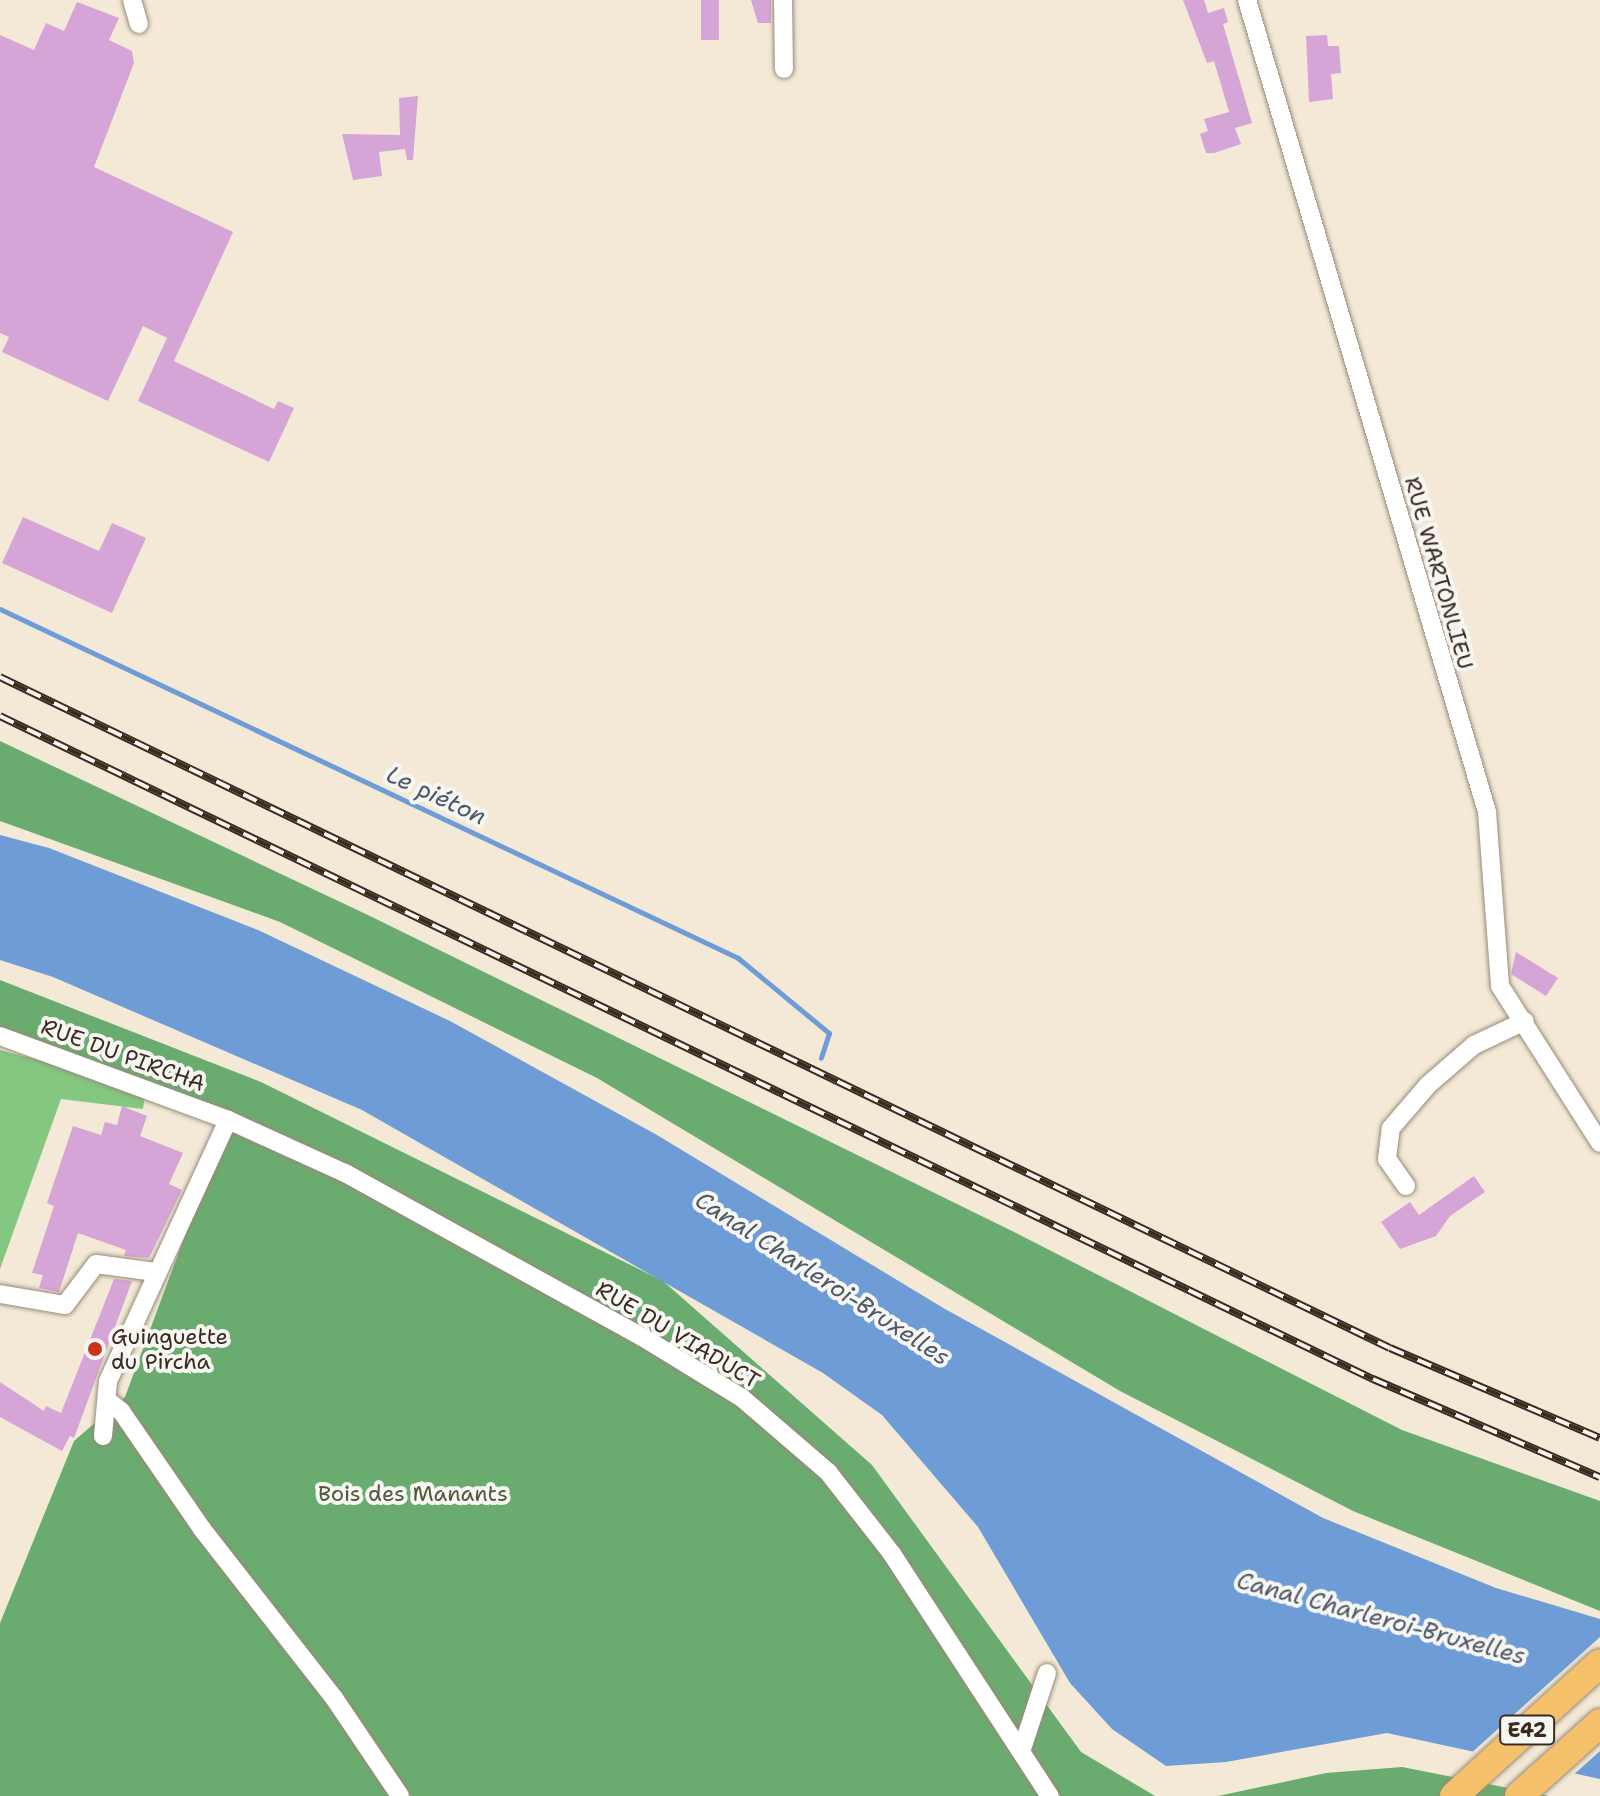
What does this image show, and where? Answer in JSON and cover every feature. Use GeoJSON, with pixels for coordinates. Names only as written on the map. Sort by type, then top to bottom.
{"type":"FeatureCollection","features":[{"type":"Feature","properties":{"kind":"highway","name":"E42"},"geometry":{"type":"LineString","coordinates":[[1454,1796],[1600,1663]]}},
{"type":"Feature","properties":{"kind":"highway","name":"E42"},"geometry":{"type":"LineString","coordinates":[[1519,1796],[1600,1723]]}},
{"type":"Feature","properties":{"kind":"street"},"geometry":{"type":"LineString","coordinates":[[132,0],[139,24]]}},
{"type":"Feature","properties":{"kind":"street"},"geometry":{"type":"LineString","coordinates":[[783,0],[784,69]]}},
{"type":"Feature","properties":{"kind":"street","name":"RUE WARTONLIEU"},"geometry":{"type":"LineString","coordinates":[[1247,0],[1487,812],[1500,986],[1600,1143]]}},
{"type":"Feature","properties":{"kind":"street"},"geometry":{"type":"LineString","coordinates":[[1406,1186],[1387,1159],[1391,1128],[1428,1085],[1474,1045],[1525,1021]]}},
{"type":"Feature","properties":{"kind":"street","name":"RUE DU PIRCHA"},"geometry":{"type":"LineString","coordinates":[[0,1036],[228,1120]]}},
{"type":"Feature","properties":{"kind":"street"},"geometry":{"type":"LineString","coordinates":[[103,1436],[108,1381],[155,1272],[228,1120]]}},
{"type":"Feature","properties":{"kind":"street","name":"RUE DU VIADUCT"},"geometry":{"type":"LineString","coordinates":[[228,1120],[345,1173],[644,1338],[742,1398],[828,1472],[892,1554],[1050,1796]]}},
{"type":"Feature","properties":{"kind":"street"},"geometry":{"type":"LineString","coordinates":[[0,1294],[65,1305],[96,1264],[155,1272]]}},
{"type":"Feature","properties":{"kind":"street"},"geometry":{"type":"LineString","coordinates":[[107,1400],[121,1411],[202,1529],[334,1698],[400,1796]]}},
{"type":"Feature","properties":{"kind":"street"},"geometry":{"type":"LineString","coordinates":[[1021,1752],[1047,1673]]}},
{"type":"Feature","properties":{"kind":"green space"},"geometry":{"type":"Polygon","coordinates":[[[0,741],[370,916],[1012,1231],[1402,1430],[1600,1501],[1600,1611],[1353,1511],[1120,1391],[597,1078],[280,922],[0,821],[0,741]]]}},
{"type":"Feature","properties":{"kind":"green space","name":"Bois des Manants"},"geometry":{"type":"Polygon","coordinates":[[[0,980],[261,1082],[663,1281],[872,1465],[1081,1752],[1155,1796],[0,1796],[0,1623],[74,1441],[125,1397],[228,1120],[0,1041],[0,980]]]}},
{"type":"Feature","properties":{"kind":"green space"},"geometry":{"type":"Polygon","coordinates":[[[0,1050],[146,1088],[143,1109],[61,1099],[0,1269],[0,1050]]]}},
{"type":"Feature","properties":{"kind":"green space"},"geometry":{"type":"Polygon","coordinates":[[[1402,1767],[1549,1796],[1218,1796],[1326,1773],[1402,1767]]]}},
{"type":"Feature","properties":{"kind":"water","name":"Canal Charleroi-Bruxelles"},"geometry":{"type":"Polygon","coordinates":[[[0,835],[49,848],[258,930],[450,1021],[657,1135],[945,1309],[1323,1518],[1496,1588],[1600,1619],[1600,1779],[1387,1733],[1226,1762],[1166,1766],[1112,1729],[1070,1683],[978,1527],[882,1415],[823,1373],[362,1110],[53,977],[0,960],[0,835]]]}},
{"type":"Feature","properties":{"kind":"pier"},"geometry":{"type":"Polygon","coordinates":[[[1600,1637],[1600,1751],[1571,1777],[1469,1755],[1600,1637]]]}},
{"type":"Feature","properties":{"kind":"building"},"geometry":{"type":"Polygon","coordinates":[[[701,0],[719,0],[719,40],[701,40],[701,0]]]}},
{"type":"Feature","properties":{"kind":"building"},"geometry":{"type":"Polygon","coordinates":[[[751,0],[771,0],[771,23],[758,23],[751,0]]]}},
{"type":"Feature","properties":{"kind":"building"},"geometry":{"type":"Polygon","coordinates":[[[1183,0],[1204,0],[1208,13],[1224,8],[1228,22],[1223,24],[1252,123],[1235,128],[1241,144],[1214,153],[1206,153],[1200,134],[1208,131],[1204,119],[1229,112],[1214,61],[1207,63],[1183,0]]]}},
{"type":"Feature","properties":{"kind":"building"},"geometry":{"type":"Polygon","coordinates":[[[77,2],[119,18],[109,40],[132,51],[134,63],[94,167],[233,232],[174,361],[274,409],[278,401],[294,408],[269,462],[138,401],[167,338],[143,326],[108,401],[2,352],[9,337],[0,333],[0,35],[34,50],[46,23],[64,31],[77,2]]]}},
{"type":"Feature","properties":{"kind":"building"},"geometry":{"type":"Polygon","coordinates":[[[1327,35],[1328,46],[1339,46],[1341,73],[1331,74],[1333,99],[1309,102],[1306,36],[1327,35]]]}},
{"type":"Feature","properties":{"kind":"building"},"geometry":{"type":"Polygon","coordinates":[[[418,96],[413,160],[407,160],[405,149],[379,152],[382,176],[353,180],[342,134],[400,135],[399,98],[418,96]]]}},
{"type":"Feature","properties":{"kind":"building"},"geometry":{"type":"Polygon","coordinates":[[[23,517],[99,551],[112,523],[146,538],[112,613],[2,563],[23,517]]]}},
{"type":"Feature","properties":{"kind":"building"},"geometry":{"type":"Polygon","coordinates":[[[1516,952],[1558,978],[1546,996],[1511,974],[1516,952]]]}},
{"type":"Feature","properties":{"kind":"building"},"geometry":{"type":"Polygon","coordinates":[[[122,1106],[147,1116],[140,1136],[183,1153],[169,1184],[182,1190],[149,1258],[124,1256],[126,1250],[78,1233],[59,1292],[39,1288],[43,1275],[32,1273],[54,1206],[47,1203],[73,1126],[101,1135],[105,1122],[117,1125],[122,1106]]]}},
{"type":"Feature","properties":{"kind":"building"},"geometry":{"type":"Polygon","coordinates":[[[1474,1176],[1485,1192],[1450,1216],[1436,1236],[1400,1249],[1381,1222],[1410,1202],[1419,1215],[1474,1176]]]}},
{"type":"Feature","properties":{"kind":"building"},"geometry":{"type":"Polygon","coordinates":[[[114,1279],[132,1281],[74,1438],[70,1436],[62,1451],[0,1417],[0,1382],[44,1411],[46,1406],[61,1413],[114,1279]]]}},
{"type":"Feature","properties":{"kind":"waterway","name":"Le piéton"},"geometry":{"type":"LineString","coordinates":[[0,609],[738,958],[829,1033],[821,1058]]}},
{"type":"Feature","properties":{"kind":"railway"},"geometry":{"type":"LineString","coordinates":[[0,677],[1390,1348],[1600,1438]]}},
{"type":"Feature","properties":{"kind":"railway"},"geometry":{"type":"LineString","coordinates":[[0,716],[1373,1379],[1600,1477]]}},
{"type":"Feature","properties":{"kind":"place","name":"Guinguette du Pircha"},"geometry":{"type":"Point","coordinates":[95,1349]}}]}
